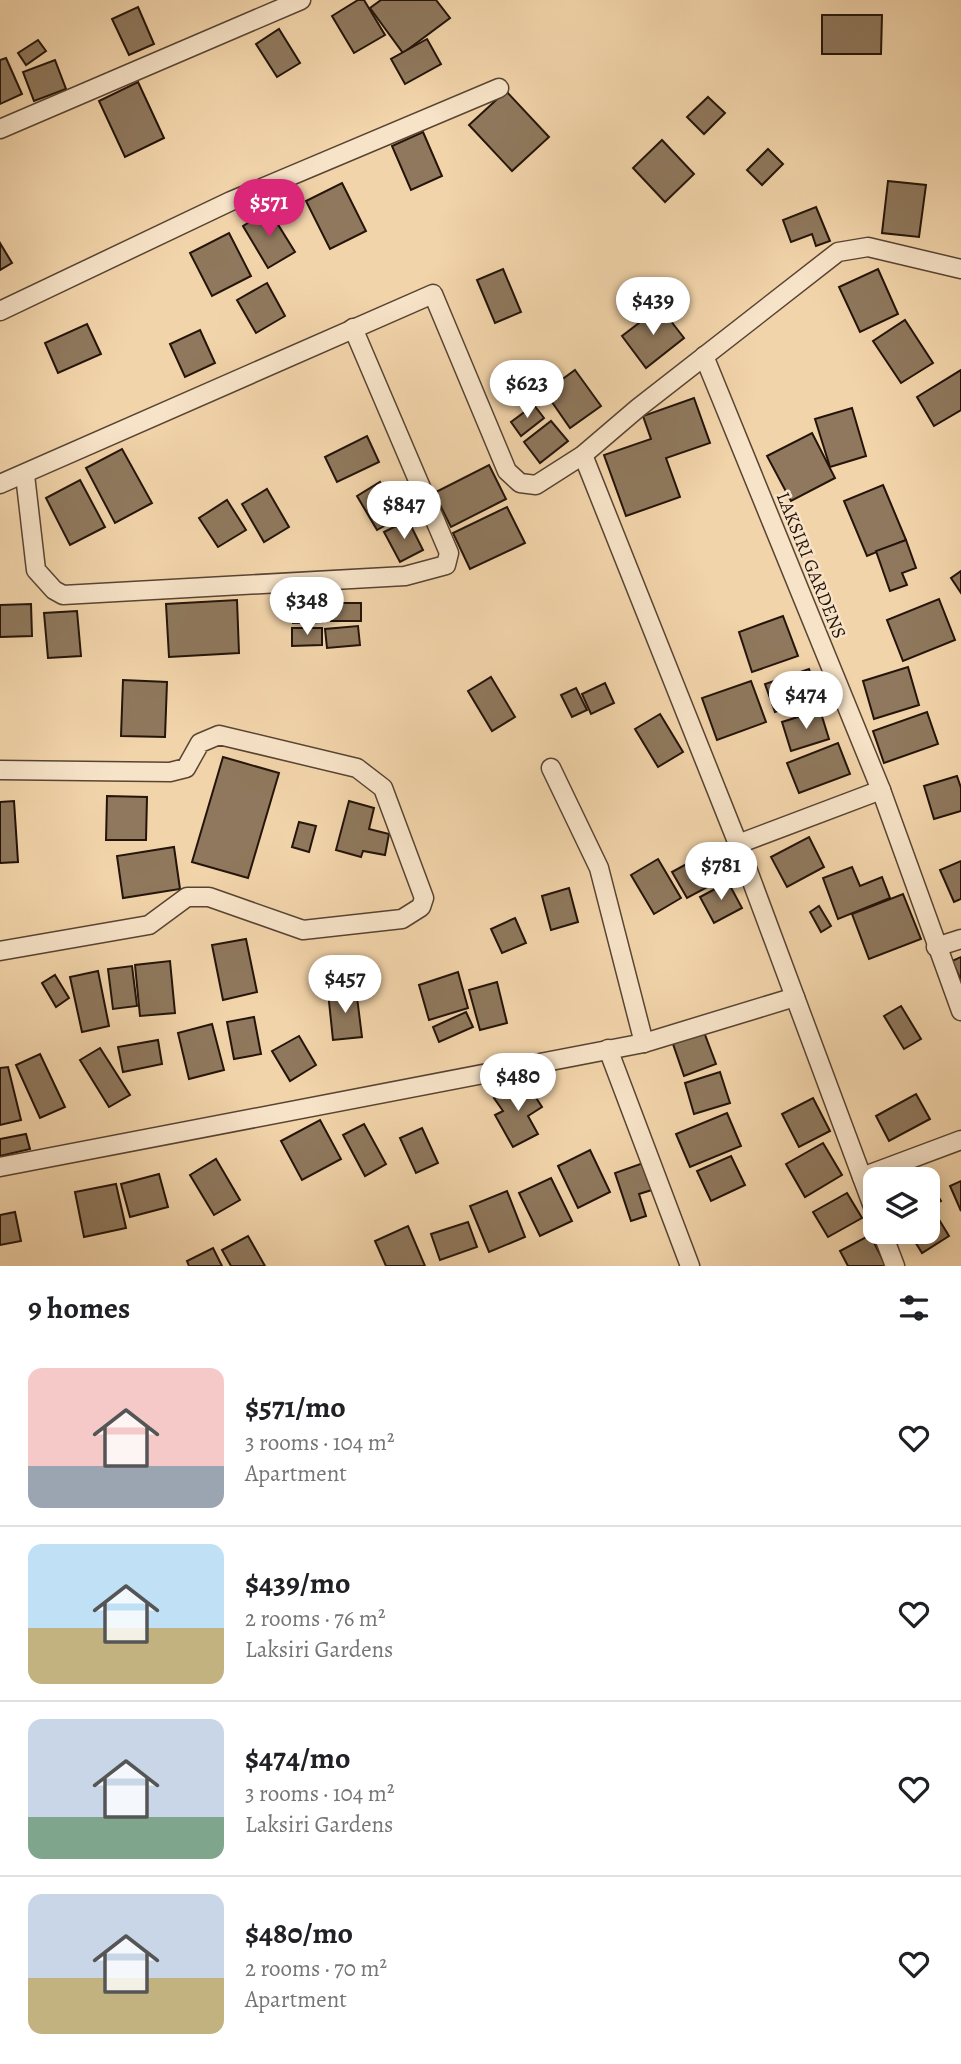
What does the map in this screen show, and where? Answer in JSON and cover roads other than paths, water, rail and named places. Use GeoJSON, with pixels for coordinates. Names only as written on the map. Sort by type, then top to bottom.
{"type":"FeatureCollection","features":[{"type":"Feature","properties":{"kind":"street"},"geometry":{"type":"LineString","coordinates":[[0,129],[301,0]]}},
{"type":"Feature","properties":{"kind":"street"},"geometry":{"type":"LineString","coordinates":[[0,311],[231,201],[499,88]]}},
{"type":"Feature","properties":{"kind":"street"},"geometry":{"type":"LineString","coordinates":[[0,484],[25,475],[117,430],[433,294],[507,471],[520,483],[536,485],[583,455],[838,252],[868,247],[961,269]]}},
{"type":"Feature","properties":{"kind":"street"},"geometry":{"type":"LineString","coordinates":[[25,475],[36,570],[54,590],[63,595],[405,576],[446,565],[449,553],[353,328]]}},
{"type":"Feature","properties":{"kind":"street","name":"LAKSIRI GARDENS"},"geometry":{"type":"LineString","coordinates":[[704,356],[881,790],[961,1011]]}},
{"type":"Feature","properties":{"kind":"street"},"geometry":{"type":"LineString","coordinates":[[583,455],[738,845],[862,1177],[961,1140]]}},
{"type":"Feature","properties":{"kind":"street"},"geometry":{"type":"LineString","coordinates":[[0,770],[170,772],[186,768],[201,743],[219,735],[357,768],[383,788],[425,898],[421,908],[402,919],[303,930],[209,897],[187,897],[149,925],[0,951]]}},
{"type":"Feature","properties":{"kind":"street"},"geometry":{"type":"LineString","coordinates":[[551,768],[599,867],[644,1043]]}},
{"type":"Feature","properties":{"kind":"street"},"geometry":{"type":"LineString","coordinates":[[738,845],[881,790]]}},
{"type":"Feature","properties":{"kind":"street"},"geometry":{"type":"LineString","coordinates":[[936,947],[961,939]]}},
{"type":"Feature","properties":{"kind":"street"},"geometry":{"type":"LineString","coordinates":[[0,1167],[644,1043],[795,997]]}},
{"type":"Feature","properties":{"kind":"street"},"geometry":{"type":"LineString","coordinates":[[608,1049],[690,1266]]}},
{"type":"Feature","properties":{"kind":"street"},"geometry":{"type":"LineString","coordinates":[[887,1244],[895,1266]]}}]}
